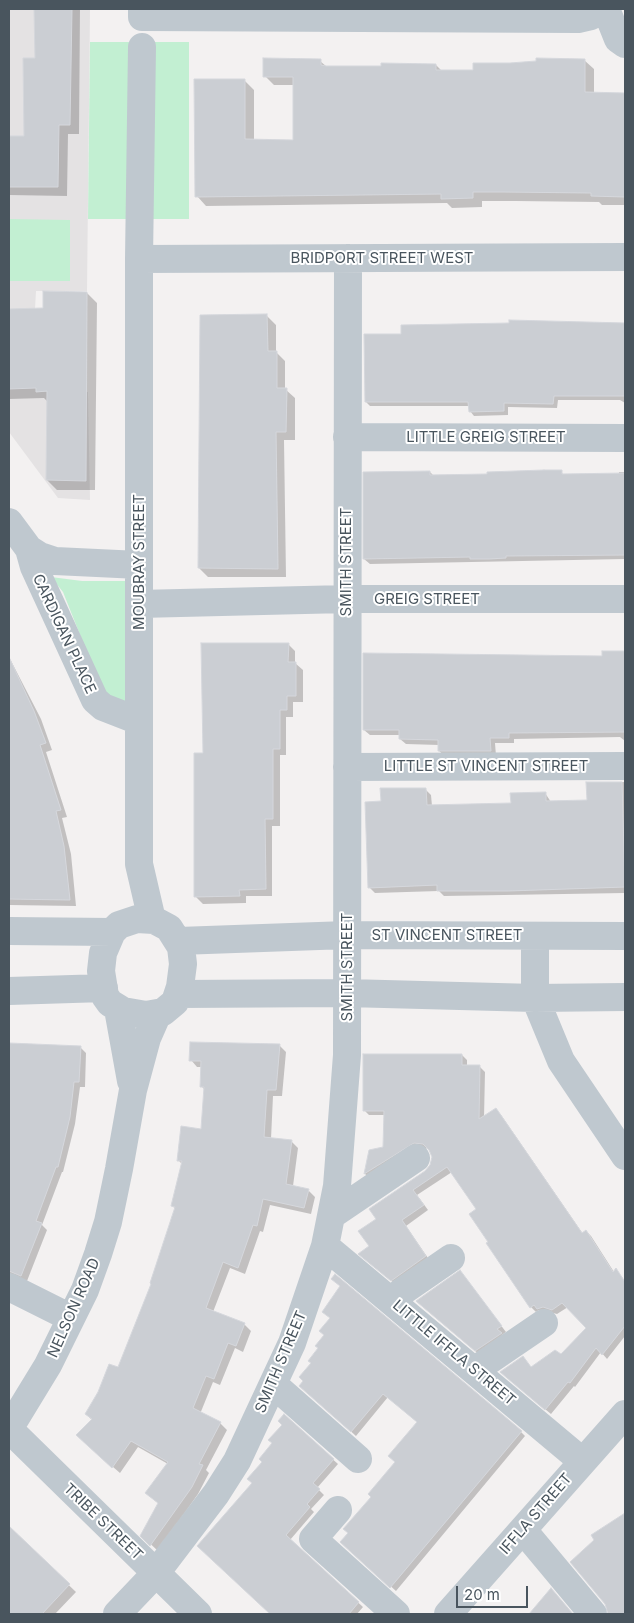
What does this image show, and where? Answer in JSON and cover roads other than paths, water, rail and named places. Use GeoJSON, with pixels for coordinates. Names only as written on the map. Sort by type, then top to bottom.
{"type":"FeatureCollection","features":[{"type":"Feature","properties":{"kind":"street"},"geometry":{"type":"LineString","coordinates":[[142,13],[279,14],[593,11],[625,44]]}},
{"type":"Feature","properties":{"kind":"street","name":"MOUBRAY STREET"},"geometry":{"type":"LineString","coordinates":[[142,47],[139,260],[139,864],[152,920]]}},
{"type":"Feature","properties":{"kind":"street","name":"BRIDPORT STREET WEST"},"geometry":{"type":"LineString","coordinates":[[139,260],[625,257]]}},
{"type":"Feature","properties":{"kind":"street","name":"SMITH STREET"},"geometry":{"type":"LineString","coordinates":[[117,1614],[156,1573],[216,1494],[237,1461],[292,1343],[325,1246],[332,1215],[341,1146],[347,1055],[346,599],[348,258]]}},
{"type":"Feature","properties":{"kind":"street","name":"LITTLE GREIG STREET"},"geometry":{"type":"LineString","coordinates":[[347,437],[625,438]]}},
{"type":"Feature","properties":{"kind":"street","name":"CARDIGAN PLACE"},"geometry":{"type":"LineString","coordinates":[[9,522],[29,549],[40,556],[54,561],[139,566]]}},
{"type":"Feature","properties":{"kind":"street","name":"CARDIGAN PLACE"},"geometry":{"type":"LineString","coordinates":[[29,549],[34,567],[95,700],[103,707],[139,720]]}},
{"type":"Feature","properties":{"kind":"street","name":"GREIG STREET"},"geometry":{"type":"LineString","coordinates":[[139,604],[346,599],[625,599]]}},
{"type":"Feature","properties":{"kind":"street","name":"LITTLE ST VINCENT STREET"},"geometry":{"type":"LineString","coordinates":[[347,766],[625,766]]}},
{"type":"Feature","properties":{"kind":"street","name":"MOUBRAY STREET"},"geometry":{"type":"LineString","coordinates":[[118,927],[139,864]]}},
{"type":"Feature","properties":{"kind":"street"},"geometry":{"type":"LineString","coordinates":[[9,931],[118,927],[137,919],[152,920],[169,928],[179,941],[183,964],[179,994],[170,1007],[158,1013],[138,1015],[111,998],[9,991]]}},
{"type":"Feature","properties":{"kind":"street"},"geometry":{"type":"LineString","coordinates":[[111,998],[102,962],[118,927]]}},
{"type":"Feature","properties":{"kind":"street","name":"ST VINCENT STREET"},"geometry":{"type":"LineString","coordinates":[[179,941],[347,935],[625,936]]}},
{"type":"Feature","properties":{"kind":"street"},"geometry":{"type":"LineString","coordinates":[[535,936],[535,998],[561,1061],[625,1156]]}},
{"type":"Feature","properties":{"kind":"street"},"geometry":{"type":"LineString","coordinates":[[179,994],[347,993],[535,998],[625,996]]}},
{"type":"Feature","properties":{"kind":"street","name":"NELSON ROAD"},"geometry":{"type":"LineString","coordinates":[[111,998],[133,1090]]}},
{"type":"Feature","properties":{"kind":"street","name":"NELSON ROAD"},"geometry":{"type":"LineString","coordinates":[[9,1429],[48,1365],[85,1290],[108,1222],[120,1169],[133,1090],[147,1038],[158,1013]]}},
{"type":"Feature","properties":{"kind":"street"},"geometry":{"type":"LineString","coordinates":[[332,1215],[416,1158]]}},
{"type":"Feature","properties":{"kind":"street","name":"LITTLE IFFLA STREET"},"geometry":{"type":"LineString","coordinates":[[325,1246],[582,1460]]}},
{"type":"Feature","properties":{"kind":"street"},"geometry":{"type":"LineString","coordinates":[[390,1300],[451,1258]]}},
{"type":"Feature","properties":{"kind":"street"},"geometry":{"type":"LineString","coordinates":[[9,1287],[71,1318]]}},
{"type":"Feature","properties":{"kind":"street"},"geometry":{"type":"LineString","coordinates":[[475,1370],[544,1323]]}},
{"type":"Feature","properties":{"kind":"street"},"geometry":{"type":"LineString","coordinates":[[273,1384],[358,1459]]}},
{"type":"Feature","properties":{"kind":"street","name":"IFFLA STREET"},"geometry":{"type":"LineString","coordinates":[[448,1614],[582,1460],[623,1424]]}},
{"type":"Feature","properties":{"kind":"street","name":"TRIBE STREET"},"geometry":{"type":"LineString","coordinates":[[9,1429],[198,1614]]}},
{"type":"Feature","properties":{"kind":"street"},"geometry":{"type":"LineString","coordinates":[[338,1510],[312,1539],[396,1614]]}},
{"type":"Feature","properties":{"kind":"street"},"geometry":{"type":"LineString","coordinates":[[523,1530],[593,1614]]}}]}
